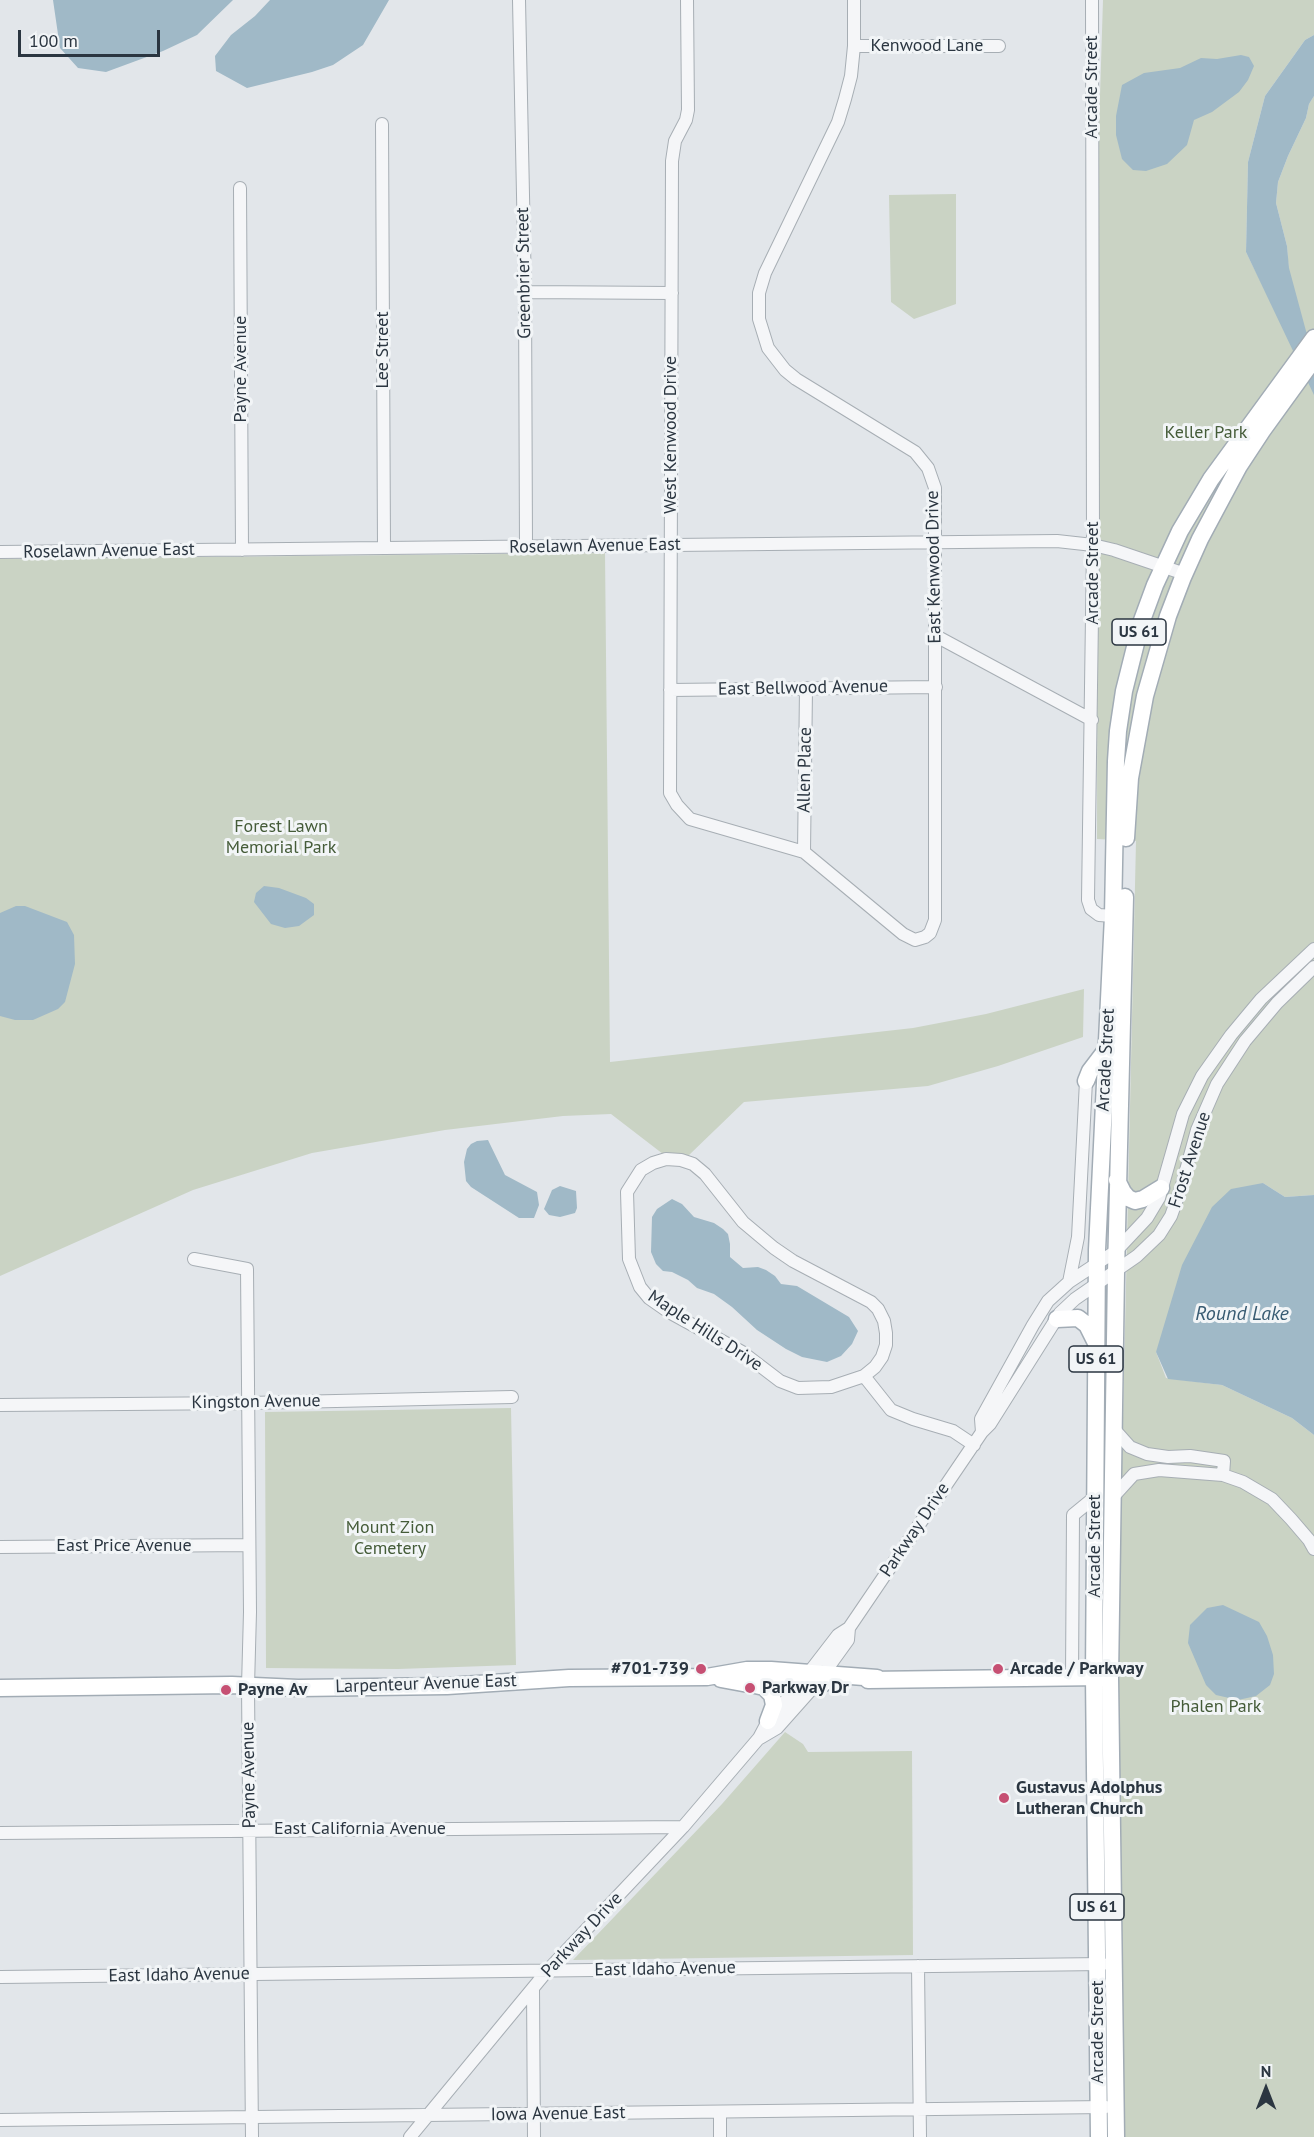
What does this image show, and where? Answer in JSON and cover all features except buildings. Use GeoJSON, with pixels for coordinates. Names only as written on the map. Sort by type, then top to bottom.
{"type":"FeatureCollection","features":[{"type":"Feature","properties":{"kind":"main road","name":"US 61"},"geometry":{"type":"LineString","coordinates":[[1118,916],[1126,819],[1137,737],[1156,656],[1200,539],[1229,484],[1314,338]]}},
{"type":"Feature","properties":{"kind":"main road","name":"US 61"},"geometry":{"type":"LineString","coordinates":[[1118,916],[1116,761],[1118,731],[1133,652],[1145,614],[1163,566],[1210,479],[1282,393],[1314,359]]}},
{"type":"Feature","properties":{"kind":"main road","name":"Arcade Street"},"geometry":{"type":"LineString","coordinates":[[1099,2137],[1107,2107],[1102,1677],[1095,1497],[1097,1263],[1118,916]]}},
{"type":"Feature","properties":{"kind":"main road","name":"Arcade Street"},"geometry":{"type":"LineString","coordinates":[[1102,1677],[1113,1497],[1117,1180],[1111,1043]]}},
{"type":"Feature","properties":{"kind":"main road"},"geometry":{"type":"LineString","coordinates":[[1086,1081],[1090,1071],[1111,1043]]}},
{"type":"Feature","properties":{"kind":"main road"},"geometry":{"type":"LineString","coordinates":[[1117,1180],[1128,1198],[1135,1201],[1161,1188]]}},
{"type":"Feature","properties":{"kind":"main road"},"geometry":{"type":"LineString","coordinates":[[1057,1319],[1078,1318],[1087,1325],[1096,1344]]}},
{"type":"Feature","properties":{"kind":"main road","name":"Larpenteur Avenue East"},"geometry":{"type":"LineString","coordinates":[[0,1688],[437,1686],[569,1678],[707,1677],[747,1670],[848,1682],[877,1678],[1102,1677]]}},
{"type":"Feature","properties":{"kind":"main road","name":"Larpenteur Avenue East"},"geometry":{"type":"LineString","coordinates":[[707,1677],[748,1684],[813,1678]]}},
{"type":"Feature","properties":{"kind":"main road"},"geometry":{"type":"LineString","coordinates":[[748,1684],[764,1687],[772,1695],[774,1705],[768,1721]]}},
{"type":"Feature","properties":{"kind":"main road","name":"Arcade Street"},"geometry":{"type":"LineString","coordinates":[[1107,2107],[1116,2137]]}},
{"type":"Feature","properties":{"kind":"street","name":"Greenbrier Street"},"geometry":{"type":"LineString","coordinates":[[519,0],[525,292],[526,546]]}},
{"type":"Feature","properties":{"kind":"street","name":"West Kenwood Drive"},"geometry":{"type":"LineString","coordinates":[[687,0],[688,110],[672,151],[669,786],[673,799],[690,819],[804,852]]}},
{"type":"Feature","properties":{"kind":"street","name":"East Kenwood Drive"},"geometry":{"type":"LineString","coordinates":[[804,852],[908,938],[922,939],[930,933],[935,920],[935,488],[928,468],[908,447],[785,370],[768,348],[759,319],[759,293],[763,278],[838,122],[851,76],[854,46],[854,0]]}},
{"type":"Feature","properties":{"kind":"street","name":"Arcade Street"},"geometry":{"type":"LineString","coordinates":[[1092,0],[1093,545],[1088,900],[1091,909],[1099,915],[1118,916]]}},
{"type":"Feature","properties":{"kind":"street","name":"Kenwood Lane"},"geometry":{"type":"LineString","coordinates":[[854,46],[999,46]]}},
{"type":"Feature","properties":{"kind":"street","name":"Lee Street"},"geometry":{"type":"LineString","coordinates":[[382,124],[384,548]]}},
{"type":"Feature","properties":{"kind":"street","name":"Payne Avenue"},"geometry":{"type":"LineString","coordinates":[[240,188],[242,550]]}},
{"type":"Feature","properties":{"kind":"street"},"geometry":{"type":"LineString","coordinates":[[525,292],[672,293]]}},
{"type":"Feature","properties":{"kind":"street","name":"Roselawn Avenue East"},"geometry":{"type":"LineString","coordinates":[[0,552],[1057,541],[1093,545],[1185,574]]}},
{"type":"Feature","properties":{"kind":"street"},"geometry":{"type":"LineString","coordinates":[[936,636],[1092,720]]}},
{"type":"Feature","properties":{"kind":"street","name":"East Bellwood Avenue"},"geometry":{"type":"LineString","coordinates":[[670,690],[936,687]]}},
{"type":"Feature","properties":{"kind":"street","name":"Allen Place"},"geometry":{"type":"LineString","coordinates":[[804,852],[806,688]]}},
{"type":"Feature","properties":{"kind":"street","name":"Frost Avenue"},"geometry":{"type":"LineString","coordinates":[[1097,1263],[1116,1251],[1147,1218],[1159,1198],[1183,1114],[1202,1076],[1231,1035],[1261,999],[1314,949]]}},
{"type":"Feature","properties":{"kind":"street","name":"Frost Avenue"},"geometry":{"type":"LineString","coordinates":[[1097,1284],[1137,1256],[1159,1235],[1171,1216],[1197,1130],[1217,1084],[1245,1041],[1277,1003],[1314,967]]}},
{"type":"Feature","properties":{"kind":"street"},"geometry":{"type":"LineString","coordinates":[[1069,1282],[1077,1237],[1086,1081]]}},
{"type":"Feature","properties":{"kind":"street","name":"Maple Hills Drive"},"geometry":{"type":"LineString","coordinates":[[666,1159],[693,1164],[705,1174],[743,1222],[774,1248],[793,1261],[871,1302],[884,1321],[886,1346],[875,1367],[864,1376],[824,1388],[798,1388],[773,1376],[742,1352],[669,1312],[649,1298],[640,1287],[629,1259],[627,1192],[641,1170],[666,1159]]}},
{"type":"Feature","properties":{"kind":"street","name":"Payne Avenue"},"geometry":{"type":"LineString","coordinates":[[194,1259],[247,1269],[252,2137]]}},
{"type":"Feature","properties":{"kind":"street","name":"Parkway Drive"},"geometry":{"type":"LineString","coordinates":[[982,1432],[981,1419],[1048,1301],[1069,1282],[1097,1263]]}},
{"type":"Feature","properties":{"kind":"street","name":"Parkway Drive"},"geometry":{"type":"LineString","coordinates":[[410,2137],[547,1971],[683,1827],[759,1738],[768,1721],[813,1678],[848,1640],[849,1628],[982,1432],[990,1424],[1057,1319],[1075,1299],[1097,1284]]}},
{"type":"Feature","properties":{"kind":"street"},"geometry":{"type":"LineString","coordinates":[[864,1376],[891,1410],[952,1431],[974,1445]]}},
{"type":"Feature","properties":{"kind":"street","name":"Kingston Avenue"},"geometry":{"type":"LineString","coordinates":[[0,1406],[512,1397]]}},
{"type":"Feature","properties":{"kind":"street"},"geometry":{"type":"LineString","coordinates":[[1113,1428],[1130,1447],[1147,1454],[1224,1461],[1223,1475]]}},
{"type":"Feature","properties":{"kind":"street"},"geometry":{"type":"LineString","coordinates":[[1159,1456],[1159,1470]]}},
{"type":"Feature","properties":{"kind":"street"},"geometry":{"type":"LineString","coordinates":[[1179,1456],[1179,1471]]}},
{"type":"Feature","properties":{"kind":"street"},"geometry":{"type":"LineString","coordinates":[[1113,1497],[1134,1474],[1159,1470],[1223,1475],[1243,1482],[1272,1500],[1309,1540],[1314,1550]]}},
{"type":"Feature","properties":{"kind":"street"},"geometry":{"type":"LineString","coordinates":[[1072,1677],[1073,1515],[1095,1497]]}},
{"type":"Feature","properties":{"kind":"street","name":"East Price Avenue"},"geometry":{"type":"LineString","coordinates":[[0,1547],[249,1545]]}},
{"type":"Feature","properties":{"kind":"street","name":"Parkway Drive"},"geometry":{"type":"LineString","coordinates":[[759,1738],[777,1728],[813,1678]]}},
{"type":"Feature","properties":{"kind":"street","name":"East California Avenue"},"geometry":{"type":"LineString","coordinates":[[0,1833],[683,1827]]}},
{"type":"Feature","properties":{"kind":"street","name":"East Idaho Avenue"},"geometry":{"type":"LineString","coordinates":[[0,1977],[1106,1964]]}},
{"type":"Feature","properties":{"kind":"street"},"geometry":{"type":"LineString","coordinates":[[918,1966],[920,2137]]}},
{"type":"Feature","properties":{"kind":"street"},"geometry":{"type":"LineString","coordinates":[[533,1988],[534,2137]]}},
{"type":"Feature","properties":{"kind":"street","name":"Iowa Avenue East"},"geometry":{"type":"LineString","coordinates":[[0,2120],[1107,2107]]}},
{"type":"Feature","properties":{"kind":"street"},"geometry":{"type":"LineString","coordinates":[[720,2112],[720,2137]]}},
{"type":"Feature","properties":{"kind":"green space"},"geometry":{"type":"Polygon","coordinates":[[[1103,0],[1314,0],[1314,35],[1305,40],[1265,96],[1248,162],[1246,252],[1294,349],[1287,246],[1276,203],[1278,182],[1314,96],[1314,1195],[1285,1197],[1263,1183],[1156,1352],[1166,1378],[1222,1385],[1292,1418],[1314,1435],[1314,2137],[1122,2137],[1117,1684],[1136,841],[1097,839],[1098,160],[1103,0]]]}},
{"type":"Feature","properties":{"kind":"green space"},"geometry":{"type":"Polygon","coordinates":[[[956,194],[956,304],[914,319],[891,302],[889,195],[956,194]]]}},
{"type":"Feature","properties":{"kind":"green space","name":"Forest Lawn Memorial Park"},"geometry":{"type":"Polygon","coordinates":[[[605,553],[610,1062],[913,1028],[986,1014],[1084,989],[1083,1037],[998,1066],[928,1086],[744,1102],[688,1156],[663,1154],[611,1114],[563,1116],[445,1130],[312,1153],[193,1190],[0,1276],[0,559],[605,553]]]}},
{"type":"Feature","properties":{"kind":"green space","name":"Mount Zion Cemetery"},"geometry":{"type":"Polygon","coordinates":[[[511,1408],[516,1665],[398,1669],[266,1668],[265,1412],[511,1408]]]}},
{"type":"Feature","properties":{"kind":"green space"},"geometry":{"type":"Polygon","coordinates":[[[785,1732],[803,1744],[808,1752],[912,1751],[913,1955],[573,1960],[722,1804],[785,1732]]]}},
{"type":"Feature","properties":{"kind":"water"},"geometry":{"type":"Polygon","coordinates":[[[53,0],[233,0],[197,35],[163,51],[106,72],[78,68],[60,48],[53,0]]]}},
{"type":"Feature","properties":{"kind":"water"},"geometry":{"type":"Polygon","coordinates":[[[270,0],[389,0],[363,45],[333,65],[247,88],[216,71],[215,56],[231,35],[255,16],[270,0]]]}},
{"type":"Feature","properties":{"kind":"water"},"geometry":{"type":"Polygon","coordinates":[[[1314,35],[1314,96],[1278,182],[1276,203],[1287,246],[1289,268],[1306,331],[1314,348],[1314,395],[1246,252],[1248,162],[1265,96],[1305,40],[1314,35]]]}},
{"type":"Feature","properties":{"kind":"water"},"geometry":{"type":"Polygon","coordinates":[[[1241,55],[1249,57],[1254,66],[1248,80],[1239,92],[1212,112],[1194,120],[1187,145],[1167,164],[1146,171],[1133,170],[1122,159],[1116,135],[1116,116],[1122,85],[1144,73],[1180,68],[1201,58],[1217,59],[1241,55]]]}},
{"type":"Feature","properties":{"kind":"water"},"geometry":{"type":"Polygon","coordinates":[[[264,886],[279,888],[306,898],[314,904],[314,915],[299,926],[285,928],[271,924],[254,902],[256,893],[264,886]]]}},
{"type":"Feature","properties":{"kind":"water"},"geometry":{"type":"Polygon","coordinates":[[[16,906],[25,906],[67,922],[74,935],[75,964],[65,1002],[58,1009],[33,1020],[15,1020],[0,1016],[0,913],[16,906]]]}},
{"type":"Feature","properties":{"kind":"water"},"geometry":{"type":"Polygon","coordinates":[[[488,1140],[505,1175],[537,1192],[539,1205],[534,1218],[519,1218],[471,1187],[466,1181],[464,1162],[467,1149],[477,1141],[488,1140]]]}},
{"type":"Feature","properties":{"kind":"water","name":"Round Lake"},"geometry":{"type":"Polygon","coordinates":[[[1263,1183],[1285,1197],[1314,1195],[1314,1435],[1292,1418],[1222,1385],[1168,1379],[1156,1352],[1182,1265],[1212,1207],[1231,1189],[1263,1183]]]}},
{"type":"Feature","properties":{"kind":"water"},"geometry":{"type":"Polygon","coordinates":[[[560,1186],[576,1191],[577,1208],[575,1213],[560,1217],[549,1215],[544,1209],[552,1190],[560,1186]]]}},
{"type":"Feature","properties":{"kind":"water"},"geometry":{"type":"Polygon","coordinates":[[[672,1199],[682,1204],[694,1217],[714,1223],[723,1229],[728,1234],[730,1257],[743,1268],[758,1267],[766,1270],[781,1284],[797,1286],[849,1317],[858,1331],[852,1344],[841,1356],[827,1362],[802,1357],[757,1330],[714,1294],[697,1288],[688,1280],[672,1272],[663,1271],[656,1264],[651,1252],[652,1217],[657,1209],[672,1199]]]}},
{"type":"Feature","properties":{"kind":"water"},"geometry":{"type":"Polygon","coordinates":[[[1223,1605],[1259,1622],[1267,1636],[1273,1655],[1274,1674],[1270,1685],[1256,1696],[1238,1700],[1216,1695],[1206,1685],[1188,1643],[1190,1625],[1207,1608],[1223,1605]]]}},
{"type":"Feature","properties":{"kind":"place","name":"#701-739"},"geometry":{"type":"Point","coordinates":[701,1669]}},
{"type":"Feature","properties":{"kind":"place","name":"Arcade / Parkway"},"geometry":{"type":"Point","coordinates":[998,1669]}},
{"type":"Feature","properties":{"kind":"place","name":"Parkway Dr"},"geometry":{"type":"Point","coordinates":[750,1688]}},
{"type":"Feature","properties":{"kind":"place","name":"Payne Av"},"geometry":{"type":"Point","coordinates":[226,1690]}},
{"type":"Feature","properties":{"kind":"place","name":"Gustavus Adolphus Lutheran Church"},"geometry":{"type":"Point","coordinates":[1004,1798]}},
{"type":"Feature","properties":{"kind":"park label","name":"Keller Park"},"geometry":{"type":"Point","coordinates":[1206,433]}},
{"type":"Feature","properties":{"kind":"park label","name":"Phalen Park"},"geometry":{"type":"Point","coordinates":[1216,1707]}}]}
